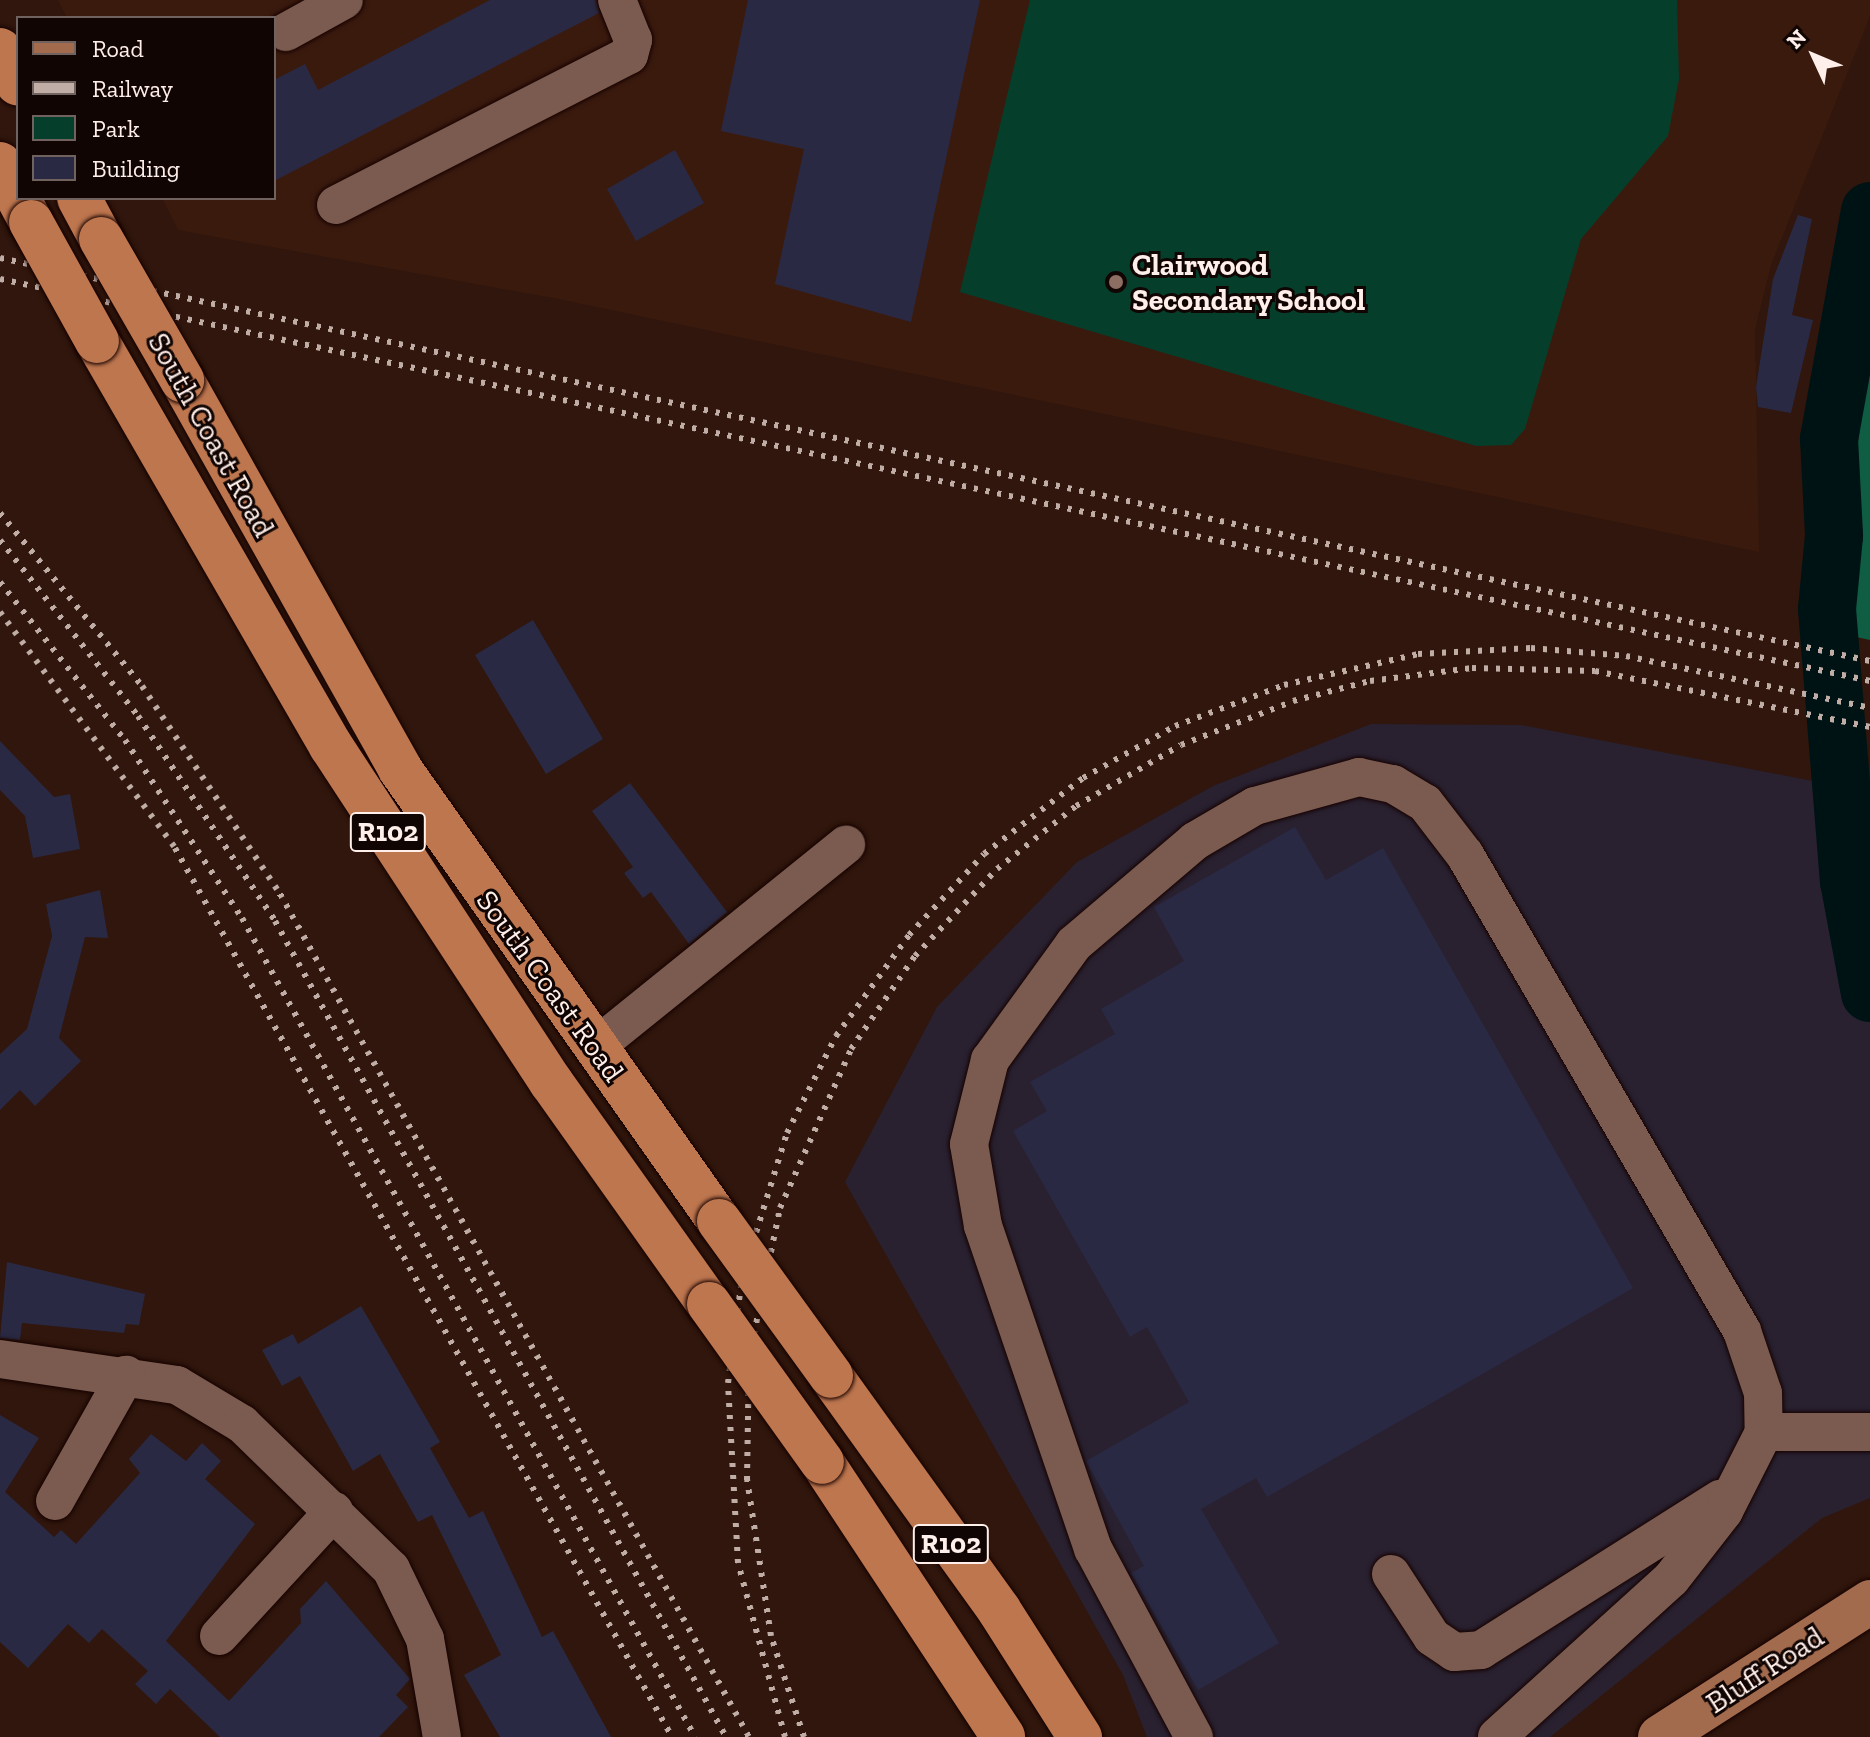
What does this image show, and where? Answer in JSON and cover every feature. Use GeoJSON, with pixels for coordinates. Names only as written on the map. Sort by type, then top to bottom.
{"type":"FeatureCollection","features":[{"type":"Feature","properties":{"kind":"highway"},"geometry":{"type":"LineString","coordinates":[[0,50],[16,80]]}},
{"type":"Feature","properties":{"kind":"highway","name":"South Coast Road"},"geometry":{"type":"LineString","coordinates":[[0,164],[16,194]]}},
{"type":"Feature","properties":{"kind":"highway","name":"South Coast Road"},"geometry":{"type":"LineString","coordinates":[[19,200],[331,746],[551,1082],[822,1462],[1003,1737]]}},
{"type":"Feature","properties":{"kind":"highway","name":"South Coast Road"},"geometry":{"type":"LineString","coordinates":[[80,200],[400,769],[594,1048],[999,1610],[1080,1737]]}},
{"type":"Feature","properties":{"kind":"main road","name":"Bluff Road"},"geometry":{"type":"LineString","coordinates":[[1660,1737],[1870,1602]]}},
{"type":"Feature","properties":{"kind":"street"},"geometry":{"type":"LineString","coordinates":[[286,32],[344,0]]}},
{"type":"Feature","properties":{"kind":"street"},"geometry":{"type":"LineString","coordinates":[[336,205],[629,55],[633,40],[617,0]]}},
{"type":"Feature","properties":{"kind":"street"},"geometry":{"type":"LineString","coordinates":[[1194,1737],[1093,1549],[983,1226],[969,1144],[990,1060],[1074,944],[1195,841],[1255,806],[1359,777],[1393,784],[1446,828],[1742,1331],[1763,1393],[1764,1432],[1740,1487],[1671,1579],[1497,1737]]}},
{"type":"Feature","properties":{"kind":"street"},"geometry":{"type":"LineString","coordinates":[[594,1048],[846,845]]}},
{"type":"Feature","properties":{"kind":"street"},"geometry":{"type":"LineString","coordinates":[[0,1359],[126,1375],[210,1401],[334,1511],[391,1569],[412,1602],[442,1737]]}},
{"type":"Feature","properties":{"kind":"street"},"geometry":{"type":"LineString","coordinates":[[55,1501],[126,1375]]}},
{"type":"Feature","properties":{"kind":"street"},"geometry":{"type":"LineString","coordinates":[[1764,1432],[1870,1432]]}},
{"type":"Feature","properties":{"kind":"street"},"geometry":{"type":"LineString","coordinates":[[1391,1574],[1432,1637],[1454,1652],[1481,1650],[1740,1487]]}},
{"type":"Feature","properties":{"kind":"street"},"geometry":{"type":"LineString","coordinates":[[219,1636],[334,1511]]}},
{"type":"Feature","properties":{"kind":"shaded area","name":"Clairwood Secondary School"},"geometry":{"type":"Polygon","coordinates":[[[58,0],[1870,0],[1870,16],[1771,265],[1755,330],[1759,552],[559,299],[178,230],[163,200],[276,200],[276,16],[66,16],[58,0]]]}},
{"type":"Feature","properties":{"kind":"shaded area"},"geometry":{"type":"Polygon","coordinates":[[[1371,724],[1521,725],[1870,792],[1870,1498],[1822,1518],[1550,1737],[1147,1737],[1123,1675],[845,1182],[937,1007],[1077,862],[1213,786],[1371,724]]]}},
{"type":"Feature","properties":{"kind":"green space"},"geometry":{"type":"Polygon","coordinates":[[[1030,0],[1677,0],[1679,79],[1668,136],[1581,239],[1525,429],[1511,445],[1476,446],[960,292],[1030,0]]]}},
{"type":"Feature","properties":{"kind":"green space"},"geometry":{"type":"Polygon","coordinates":[[[1870,353],[1870,640],[1847,635],[1850,501],[1870,353]]]}},
{"type":"Feature","properties":{"kind":"building"},"geometry":{"type":"Polygon","coordinates":[[[490,0],[596,0],[599,13],[276,180],[276,79],[305,64],[318,90],[490,0]]]}},
{"type":"Feature","properties":{"kind":"building"},"geometry":{"type":"Polygon","coordinates":[[[748,0],[980,0],[911,322],[775,284],[804,149],[721,131],[748,0]]]}},
{"type":"Feature","properties":{"kind":"building"},"geometry":{"type":"Polygon","coordinates":[[[675,150],[704,203],[636,241],[607,189],[675,150]]]}},
{"type":"Feature","properties":{"kind":"building"},"geometry":{"type":"Polygon","coordinates":[[[1798,215],[1812,219],[1792,315],[1813,320],[1791,413],[1758,407],[1756,387],[1773,279],[1798,215]]]}},
{"type":"Feature","properties":{"kind":"building"},"geometry":{"type":"Polygon","coordinates":[[[533,620],[603,739],[546,774],[475,655],[533,620]]]}},
{"type":"Feature","properties":{"kind":"building"},"geometry":{"type":"Polygon","coordinates":[[[0,741],[54,797],[70,794],[80,849],[33,858],[25,816],[0,790],[0,741]]]}},
{"type":"Feature","properties":{"kind":"building"},"geometry":{"type":"Polygon","coordinates":[[[630,783],[727,912],[689,944],[651,892],[643,898],[624,873],[633,867],[592,811],[630,783]]]}},
{"type":"Feature","properties":{"kind":"building"},"geometry":{"type":"Polygon","coordinates":[[[1295,827],[1326,880],[1383,848],[1633,1288],[1267,1497],[1256,1478],[1201,1509],[1279,1643],[1198,1690],[1131,1573],[1144,1566],[1086,1461],[1189,1402],[1147,1327],[1130,1337],[1013,1131],[1047,1111],[1030,1082],[1115,1034],[1101,1009],[1184,961],[1154,907],[1295,827]]]}},
{"type":"Feature","properties":{"kind":"building"},"geometry":{"type":"Polygon","coordinates":[[[100,890],[108,938],[85,937],[59,1038],[81,1061],[35,1106],[20,1090],[0,1110],[0,1054],[27,1029],[52,936],[46,904],[100,890]]]}},
{"type":"Feature","properties":{"kind":"building"},"geometry":{"type":"Polygon","coordinates":[[[7,1262],[145,1294],[139,1325],[126,1324],[124,1333],[22,1323],[20,1340],[0,1338],[7,1262]]]}},
{"type":"Feature","properties":{"kind":"building"},"geometry":{"type":"Polygon","coordinates":[[[361,1306],[440,1442],[430,1448],[469,1518],[483,1511],[542,1637],[553,1631],[611,1737],[500,1737],[464,1675],[501,1655],[432,1515],[418,1522],[380,1454],[353,1471],[300,1376],[282,1386],[262,1350],[293,1334],[298,1344],[361,1306]]]}},
{"type":"Feature","properties":{"kind":"building"},"geometry":{"type":"Polygon","coordinates":[[[0,1415],[39,1438],[5,1492],[54,1537],[61,1530],[76,1544],[140,1473],[129,1459],[151,1434],[186,1461],[202,1443],[221,1461],[205,1479],[255,1524],[166,1641],[229,1701],[301,1623],[300,1609],[326,1581],[410,1679],[396,1695],[408,1707],[379,1737],[220,1737],[170,1689],[156,1704],[135,1684],[148,1671],[102,1629],[89,1643],[68,1624],[28,1668],[0,1642],[0,1415]]]}},
{"type":"Feature","properties":{"kind":"waterway"},"geometry":{"type":"LineString","coordinates":[[1870,211],[1829,439],[1834,536],[1827,609],[1849,881],[1870,993]]}},
{"type":"Feature","properties":{"kind":"railway"},"geometry":{"type":"LineString","coordinates":[[0,258],[1870,661]]}},
{"type":"Feature","properties":{"kind":"railway"},"geometry":{"type":"LineString","coordinates":[[0,279],[1870,681]]}},
{"type":"Feature","properties":{"kind":"railway"},"geometry":{"type":"LineString","coordinates":[[0,513],[142,686],[280,894],[749,1737]]}},
{"type":"Feature","properties":{"kind":"railway"},"geometry":{"type":"LineString","coordinates":[[0,540],[138,716],[275,921],[726,1737]]}},
{"type":"Feature","properties":{"kind":"railway"},"geometry":{"type":"LineString","coordinates":[[0,582],[125,740],[242,918],[695,1737]]}},
{"type":"Feature","properties":{"kind":"railway"},"geometry":{"type":"LineString","coordinates":[[0,612],[175,848],[672,1737]]}},
{"type":"Feature","properties":{"kind":"railway"},"geometry":{"type":"LineString","coordinates":[[785,1737],[738,1563],[728,1383],[742,1278],[787,1133],[836,1036],[909,935],[984,854],[1083,778],[1175,726],[1284,685],[1418,654],[1531,648],[1626,656],[1870,708]]}},
{"type":"Feature","properties":{"kind":"railway"},"geometry":{"type":"LineString","coordinates":[[804,1737],[771,1636],[747,1480],[749,1358],[780,1208],[851,1049],[915,956],[997,869],[1076,806],[1181,745],[1293,701],[1370,681],[1472,668],[1595,671],[1870,727]]}},
{"type":"Feature","properties":{"kind":"place","name":"Clairwood Secondary School"},"geometry":{"type":"Point","coordinates":[1116,282]}}]}
